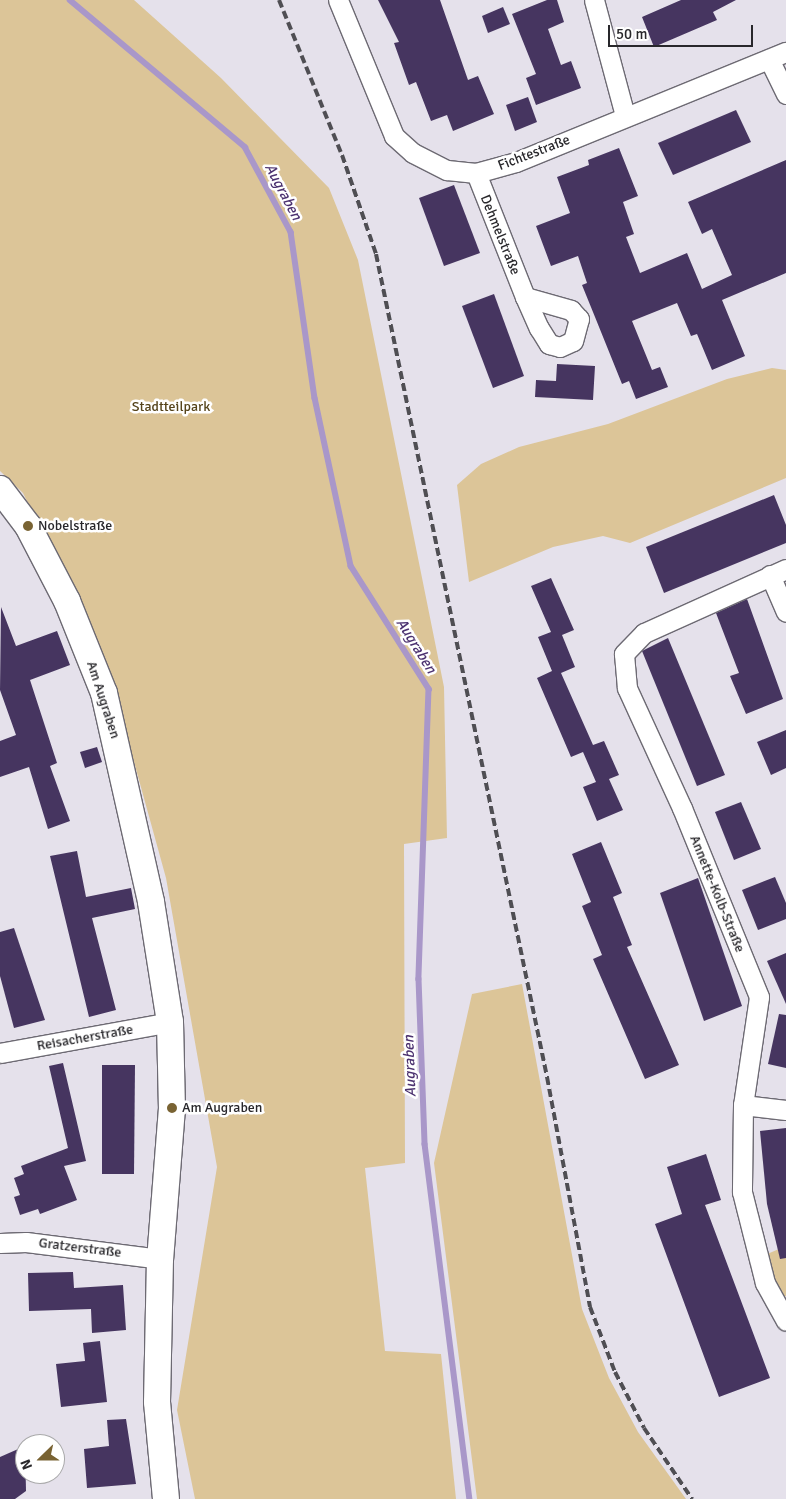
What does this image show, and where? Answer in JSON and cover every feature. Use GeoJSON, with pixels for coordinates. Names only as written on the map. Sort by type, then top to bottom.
{"type":"FeatureCollection","features":[{"type":"Feature","properties":{"kind":"street","name":"Fichtestraße"},"geometry":{"type":"LineString","coordinates":[[338,0],[394,136],[413,153],[447,170],[476,173],[516,162],[625,116],[777,56]]}},
{"type":"Feature","properties":{"kind":"street"},"geometry":{"type":"LineString","coordinates":[[594,0],[625,116]]}},
{"type":"Feature","properties":{"kind":"street"},"geometry":{"type":"LineString","coordinates":[[777,56],[786,94]]}},
{"type":"Feature","properties":{"kind":"street","name":"Dehmelstraße"},"geometry":{"type":"LineString","coordinates":[[476,173],[525,297]]}},
{"type":"Feature","properties":{"kind":"street","name":"Am Augraben"},"geometry":{"type":"LineString","coordinates":[[0,489],[28,526],[54,576],[104,692],[151,902],[170,1022],[170,1140],[160,1258],[157,1402],[166,1499]]}},
{"type":"Feature","properties":{"kind":"street"},"geometry":{"type":"LineString","coordinates":[[778,572],[786,612]]}},
{"type":"Feature","properties":{"kind":"street","name":"Annette-Kolb-Straße"},"geometry":{"type":"LineString","coordinates":[[778,572],[644,632],[624,654],[627,688],[682,808],[759,997],[743,1106],[742,1192],[765,1283],[786,1321]]}},
{"type":"Feature","properties":{"kind":"street","name":"Reisacherstraße"},"geometry":{"type":"LineString","coordinates":[[0,1053],[170,1022]]}},
{"type":"Feature","properties":{"kind":"street"},"geometry":{"type":"LineString","coordinates":[[743,1106],[786,1110]]}},
{"type":"Feature","properties":{"kind":"street","name":"Gratzerstraße"},"geometry":{"type":"LineString","coordinates":[[0,1244],[26,1242],[160,1258]]}},
{"type":"Feature","properties":{"kind":"green space","name":"Stadtteilpark"},"geometry":{"type":"Polygon","coordinates":[[[0,0],[134,0],[221,78],[329,188],[358,260],[444,687],[447,838],[404,844],[405,1163],[365,1168],[385,1351],[441,1354],[456,1499],[195,1499],[177,1410],[217,1167],[166,878],[107,664],[23,493],[0,471],[0,0]]]}},
{"type":"Feature","properties":{"kind":"green space"},"geometry":{"type":"Polygon","coordinates":[[[772,368],[786,370],[786,478],[630,543],[603,536],[553,547],[469,582],[457,485],[481,464],[519,447],[608,424],[727,379],[772,368]]]}},
{"type":"Feature","properties":{"kind":"green space"},"geometry":{"type":"Polygon","coordinates":[[[522,984],[582,1309],[609,1378],[638,1432],[686,1499],[477,1499],[434,1163],[472,994],[522,984]]]}},
{"type":"Feature","properties":{"kind":"green space"},"geometry":{"type":"Polygon","coordinates":[[[786,1246],[786,1296],[770,1303],[751,1261],[786,1246]]]}},
{"type":"Feature","properties":{"kind":"building"},"geometry":{"type":"Polygon","coordinates":[[[378,0],[440,0],[468,80],[478,76],[494,114],[453,131],[447,115],[431,121],[416,82],[409,85],[394,43],[399,42],[378,0]]]}},
{"type":"Feature","properties":{"kind":"building"},"geometry":{"type":"Polygon","coordinates":[[[547,0],[557,0],[564,22],[548,29],[561,65],[571,61],[581,88],[536,105],[526,78],[536,74],[512,14],[547,0]]]}},
{"type":"Feature","properties":{"kind":"building"},"geometry":{"type":"Polygon","coordinates":[[[681,0],[736,0],[713,12],[717,20],[654,47],[642,17],[681,0]]]}},
{"type":"Feature","properties":{"kind":"building"},"geometry":{"type":"Polygon","coordinates":[[[503,7],[510,24],[488,33],[482,16],[503,7]]]}},
{"type":"Feature","properties":{"kind":"building"},"geometry":{"type":"Polygon","coordinates":[[[528,97],[537,122],[515,131],[506,105],[528,97]]]}},
{"type":"Feature","properties":{"kind":"building"},"geometry":{"type":"Polygon","coordinates":[[[736,110],[751,142],[673,175],[658,143],[736,110]]]}},
{"type":"Feature","properties":{"kind":"building"},"geometry":{"type":"Polygon","coordinates":[[[619,148],[638,196],[623,202],[634,234],[626,237],[640,273],[687,253],[702,289],[732,275],[712,229],[702,234],[688,202],[786,160],[786,273],[722,300],[745,356],[712,370],[697,334],[691,336],[677,303],[632,321],[652,370],[660,367],[668,387],[636,399],[629,381],[622,384],[582,285],[587,283],[578,256],[551,266],[536,226],[570,213],[557,177],[589,165],[588,160],[619,148]]]}},
{"type":"Feature","properties":{"kind":"building"},"geometry":{"type":"Polygon","coordinates":[[[454,185],[480,253],[444,266],[419,198],[454,185]]]}},
{"type":"Feature","properties":{"kind":"building"},"geometry":{"type":"Polygon","coordinates":[[[494,294],[524,376],[493,388],[462,306],[494,294]]]}},
{"type":"Feature","properties":{"kind":"building"},"geometry":{"type":"Polygon","coordinates":[[[557,364],[595,366],[593,400],[535,397],[536,380],[556,381],[557,364]]]}},
{"type":"Feature","properties":{"kind":"building"},"geometry":{"type":"Polygon","coordinates":[[[774,495],[786,525],[786,543],[664,593],[646,547],[774,495]]]}},
{"type":"Feature","properties":{"kind":"building"},"geometry":{"type":"Polygon","coordinates":[[[551,578],[574,630],[562,635],[575,667],[561,673],[593,745],[604,741],[619,775],[609,779],[623,810],[597,821],[583,787],[596,782],[583,752],[571,757],[537,678],[552,671],[538,637],[551,632],[531,586],[551,578]]]}},
{"type":"Feature","properties":{"kind":"building"},"geometry":{"type":"Polygon","coordinates":[[[747,599],[783,699],[746,714],[730,676],[739,673],[716,613],[747,599]]]}},
{"type":"Feature","properties":{"kind":"building"},"geometry":{"type":"Polygon","coordinates":[[[1,607],[16,646],[57,631],[70,665],[30,680],[57,763],[50,766],[70,821],[48,829],[29,767],[0,777],[0,741],[16,735],[0,690],[1,607]]]}},
{"type":"Feature","properties":{"kind":"building"},"geometry":{"type":"Polygon","coordinates":[[[668,638],[725,775],[697,786],[642,651],[668,638]]]}},
{"type":"Feature","properties":{"kind":"building"},"geometry":{"type":"Polygon","coordinates":[[[786,730],[786,768],[771,775],[757,742],[786,730]]]}},
{"type":"Feature","properties":{"kind":"building"},"geometry":{"type":"Polygon","coordinates":[[[97,747],[102,762],[85,768],[80,752],[97,747]]]}},
{"type":"Feature","properties":{"kind":"building"},"geometry":{"type":"Polygon","coordinates":[[[741,802],[761,849],[734,860],[715,812],[741,802]]]}},
{"type":"Feature","properties":{"kind":"building"},"geometry":{"type":"Polygon","coordinates":[[[601,842],[622,893],[613,897],[632,945],[627,947],[679,1065],[645,1079],[593,959],[602,955],[582,906],[591,902],[572,854],[601,842]]]}},
{"type":"Feature","properties":{"kind":"building"},"geometry":{"type":"Polygon","coordinates":[[[77,851],[86,897],[131,888],[135,909],[92,918],[116,1010],[89,1017],[50,856],[77,851]]]}},
{"type":"Feature","properties":{"kind":"building"},"geometry":{"type":"Polygon","coordinates":[[[775,877],[786,903],[786,919],[758,930],[742,890],[775,877]]]}},
{"type":"Feature","properties":{"kind":"building"},"geometry":{"type":"Polygon","coordinates":[[[698,878],[742,1006],[704,1021],[660,893],[698,878]]]}},
{"type":"Feature","properties":{"kind":"building"},"geometry":{"type":"Polygon","coordinates":[[[14,928],[45,1020],[14,1028],[0,976],[0,932],[14,928]]]}},
{"type":"Feature","properties":{"kind":"building"},"geometry":{"type":"Polygon","coordinates":[[[786,953],[786,1004],[767,961],[786,953]]]}},
{"type":"Feature","properties":{"kind":"building"},"geometry":{"type":"Polygon","coordinates":[[[779,1014],[786,1015],[786,1068],[768,1064],[779,1014]]]}},
{"type":"Feature","properties":{"kind":"building"},"geometry":{"type":"Polygon","coordinates":[[[63,1063],[86,1161],[64,1166],[77,1200],[40,1214],[38,1209],[20,1215],[14,1197],[20,1195],[14,1178],[24,1174],[21,1166],[68,1148],[49,1066],[63,1063]]]}},
{"type":"Feature","properties":{"kind":"building"},"geometry":{"type":"Polygon","coordinates":[[[102,1065],[135,1065],[134,1174],[102,1174],[102,1065]]]}},
{"type":"Feature","properties":{"kind":"building"},"geometry":{"type":"Polygon","coordinates":[[[786,1128],[786,1258],[780,1259],[767,1204],[760,1131],[786,1128]]]}},
{"type":"Feature","properties":{"kind":"building"},"geometry":{"type":"Polygon","coordinates":[[[706,1154],[721,1200],[705,1205],[770,1378],[719,1397],[655,1224],[682,1214],[667,1167],[706,1154]]]}},
{"type":"Feature","properties":{"kind":"building"},"geometry":{"type":"Polygon","coordinates":[[[73,1272],[74,1288],[123,1285],[126,1330],[92,1333],[91,1309],[29,1311],[28,1273],[73,1272]]]}},
{"type":"Feature","properties":{"kind":"building"},"geometry":{"type":"Polygon","coordinates":[[[100,1341],[107,1402],[61,1407],[56,1364],[85,1361],[83,1343],[100,1341]]]}},
{"type":"Feature","properties":{"kind":"building"},"geometry":{"type":"Polygon","coordinates":[[[126,1419],[136,1484],[87,1488],[84,1449],[109,1446],[107,1420],[126,1419]]]}},
{"type":"Feature","properties":{"kind":"building"},"geometry":{"type":"Polygon","coordinates":[[[15,1450],[15,1484],[26,1484],[26,1491],[15,1499],[0,1499],[0,1457],[15,1450]]]}},
{"type":"Feature","properties":{"kind":"waterway","name":"Augraben"},"geometry":{"type":"LineString","coordinates":[[70,0],[245,147],[291,232],[315,398],[351,566],[429,689],[419,979],[425,1144],[470,1499]]}},
{"type":"Feature","properties":{"kind":"railway"},"geometry":{"type":"LineString","coordinates":[[279,0],[342,155],[376,254],[547,1077],[590,1307],[615,1372],[644,1428],[692,1499]]}},
{"type":"Feature","properties":{"kind":"place","name":"Nobelstraße"},"geometry":{"type":"Point","coordinates":[28,526]}},
{"type":"Feature","properties":{"kind":"place","name":"Am Augraben"},"geometry":{"type":"Point","coordinates":[172,1108]}}]}
